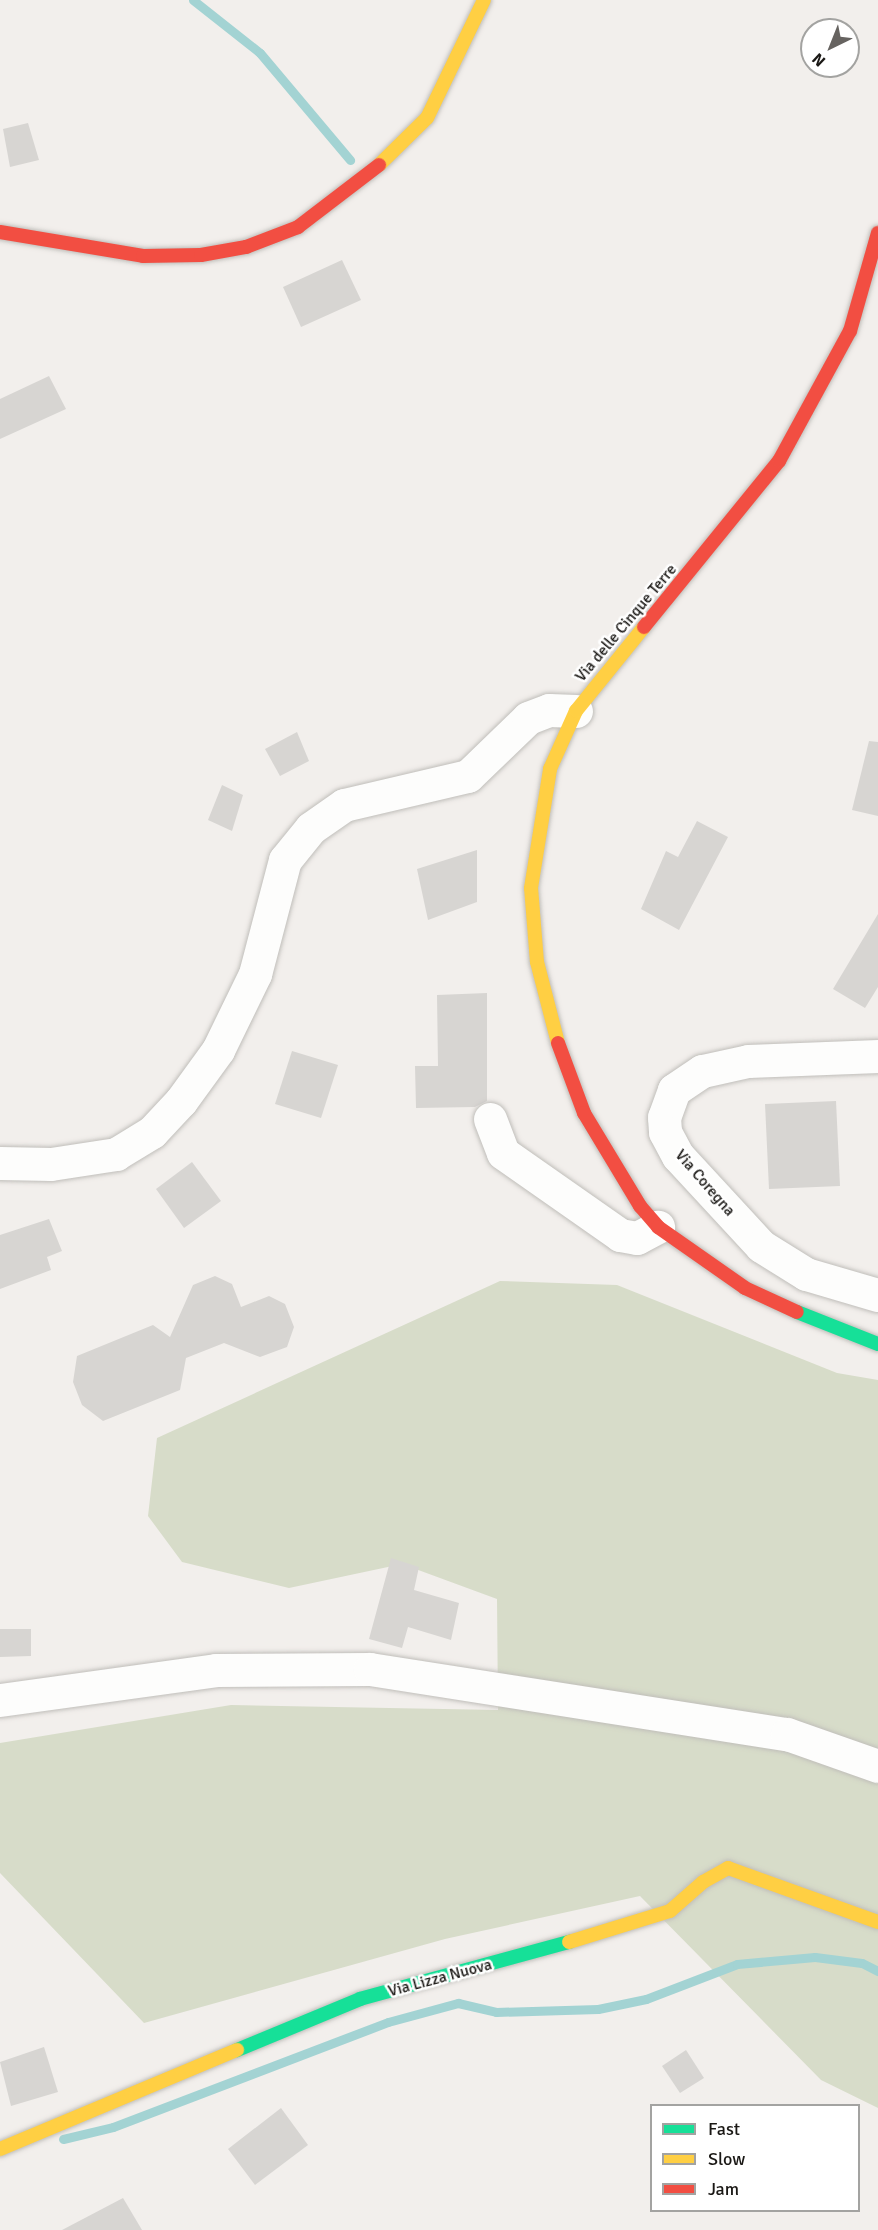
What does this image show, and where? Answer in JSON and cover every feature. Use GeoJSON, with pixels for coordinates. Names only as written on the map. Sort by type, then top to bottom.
{"type":"FeatureCollection","features":[{"type":"Feature","properties":{"kind":"main road"},"geometry":{"type":"LineString","coordinates":[[0,232],[143,256],[201,255],[246,247],[298,227],[367,177],[427,118],[444,91],[484,0]]}},
{"type":"Feature","properties":{"kind":"main road","name":"Via delle Cinque Terre"},"geometry":{"type":"LineString","coordinates":[[878,233],[850,331],[779,461],[576,711],[550,769],[531,888],[537,962],[564,1064],[584,1113],[640,1206],[658,1227],[745,1287],[840,1332],[878,1344]]}},
{"type":"Feature","properties":{"kind":"main road","name":"Via Lizza Nuova"},"geometry":{"type":"LineString","coordinates":[[0,2149],[360,1999],[648,1921],[670,1911],[703,1882],[728,1868],[878,1922]]}},
{"type":"Feature","properties":{"kind":"street"},"geometry":{"type":"LineString","coordinates":[[0,1164],[51,1164],[116,1154],[152,1132],[181,1101],[218,1050],[255,974],[285,860],[311,828],[344,805],[468,776],[528,718],[549,710],[576,711]]}},
{"type":"Feature","properties":{"kind":"street","name":"Via Coregna"},"geometry":{"type":"LineString","coordinates":[[878,1056],[748,1061],[702,1071],[674,1090],[664,1117],[665,1132],[678,1156],[761,1246],[806,1274],[878,1295]]}},
{"type":"Feature","properties":{"kind":"street"},"geometry":{"type":"LineString","coordinates":[[490,1119],[503,1153],[620,1235],[637,1238],[658,1227]]}},
{"type":"Feature","properties":{"kind":"street"},"geometry":{"type":"LineString","coordinates":[[0,1700],[216,1670],[370,1669],[787,1734],[878,1766]]}},
{"type":"Feature","properties":{"kind":"green space"},"geometry":{"type":"Polygon","coordinates":[[[500,1281],[617,1285],[837,1373],[878,1380],[878,2108],[821,2080],[640,1896],[445,1939],[144,2023],[0,1873],[0,1743],[231,1705],[498,1710],[497,1599],[402,1564],[289,1588],[182,1562],[148,1516],[157,1438],[500,1281]]]}},
{"type":"Feature","properties":{"kind":"building"},"geometry":{"type":"Polygon","coordinates":[[[28,123],[39,160],[10,167],[3,129],[28,123]]]}},
{"type":"Feature","properties":{"kind":"building"},"geometry":{"type":"Polygon","coordinates":[[[342,260],[361,300],[301,327],[283,287],[342,260]]]}},
{"type":"Feature","properties":{"kind":"building"},"geometry":{"type":"Polygon","coordinates":[[[49,376],[66,409],[0,439],[0,399],[49,376]]]}},
{"type":"Feature","properties":{"kind":"building"},"geometry":{"type":"Polygon","coordinates":[[[297,732],[309,761],[280,776],[265,749],[297,732]]]}},
{"type":"Feature","properties":{"kind":"building"},"geometry":{"type":"Polygon","coordinates":[[[869,741],[878,742],[878,816],[852,810],[869,741]]]}},
{"type":"Feature","properties":{"kind":"building"},"geometry":{"type":"Polygon","coordinates":[[[222,785],[243,795],[232,831],[208,820],[222,785]]]}},
{"type":"Feature","properties":{"kind":"building"},"geometry":{"type":"Polygon","coordinates":[[[697,821],[728,837],[679,930],[641,909],[666,851],[678,857],[697,821]]]}},
{"type":"Feature","properties":{"kind":"building"},"geometry":{"type":"Polygon","coordinates":[[[477,850],[477,902],[428,920],[417,869],[477,850]]]}},
{"type":"Feature","properties":{"kind":"building"},"geometry":{"type":"Polygon","coordinates":[[[878,914],[878,987],[865,1008],[833,989],[878,914]]]}},
{"type":"Feature","properties":{"kind":"building"},"geometry":{"type":"Polygon","coordinates":[[[487,993],[487,1101],[475,1107],[416,1108],[415,1066],[438,1066],[437,995],[487,993]]]}},
{"type":"Feature","properties":{"kind":"building"},"geometry":{"type":"Polygon","coordinates":[[[292,1051],[338,1065],[321,1118],[275,1104],[292,1051]]]}},
{"type":"Feature","properties":{"kind":"building"},"geometry":{"type":"Polygon","coordinates":[[[836,1101],[840,1186],[769,1189],[765,1104],[836,1101]]]}},
{"type":"Feature","properties":{"kind":"building"},"geometry":{"type":"Polygon","coordinates":[[[192,1162],[221,1201],[184,1228],[156,1189],[192,1162]]]}},
{"type":"Feature","properties":{"kind":"building"},"geometry":{"type":"Polygon","coordinates":[[[49,1219],[62,1251],[47,1257],[51,1270],[0,1289],[0,1235],[49,1219]]]}},
{"type":"Feature","properties":{"kind":"building"},"geometry":{"type":"Polygon","coordinates":[[[215,1276],[232,1284],[241,1307],[269,1296],[285,1304],[294,1327],[287,1347],[260,1357],[224,1343],[186,1358],[180,1390],[103,1421],[82,1405],[73,1382],[77,1356],[153,1325],[170,1337],[193,1285],[215,1276]]]}},
{"type":"Feature","properties":{"kind":"building"},"geometry":{"type":"Polygon","coordinates":[[[391,1558],[419,1567],[414,1590],[459,1603],[451,1640],[408,1627],[402,1648],[369,1639],[391,1558]]]}},
{"type":"Feature","properties":{"kind":"building"},"geometry":{"type":"Polygon","coordinates":[[[0,1629],[31,1629],[31,1656],[0,1657],[0,1629]]]}},
{"type":"Feature","properties":{"kind":"building"},"geometry":{"type":"Polygon","coordinates":[[[44,2047],[58,2092],[11,2106],[0,2062],[44,2047]]]}},
{"type":"Feature","properties":{"kind":"building"},"geometry":{"type":"Polygon","coordinates":[[[686,2050],[704,2078],[680,2093],[662,2066],[686,2050]]]}},
{"type":"Feature","properties":{"kind":"building"},"geometry":{"type":"Polygon","coordinates":[[[281,2108],[308,2145],[255,2185],[228,2149],[281,2108]]]}},
{"type":"Feature","properties":{"kind":"building"},"geometry":{"type":"Polygon","coordinates":[[[123,2198],[142,2230],[62,2230],[123,2198]]]}},
{"type":"Feature","properties":{"kind":"waterway"},"geometry":{"type":"LineString","coordinates":[[193,0],[260,53],[350,160]]}},
{"type":"Feature","properties":{"kind":"waterway"},"geometry":{"type":"LineString","coordinates":[[63,2139],[113,2127],[388,2022],[458,2003],[496,2012],[598,2009],[646,1999],[737,1964],[815,1957],[862,1963],[878,1971]]}},
{"type":"Feature","properties":{"kind":"traffic: fast"},"geometry":{"type":"LineString","coordinates":[[797,1312],[878,1344]]}},
{"type":"Feature","properties":{"kind":"traffic: fast"},"geometry":{"type":"LineString","coordinates":[[237,2050],[360,1999],[569,1942]]}},
{"type":"Feature","properties":{"kind":"traffic: slow"},"geometry":{"type":"LineString","coordinates":[[379,165],[427,118],[484,0]]}},
{"type":"Feature","properties":{"kind":"traffic: slow"},"geometry":{"type":"LineString","coordinates":[[558,1043],[537,962],[531,888],[550,769],[576,711],[644,627]]}},
{"type":"Feature","properties":{"kind":"traffic: slow"},"geometry":{"type":"LineString","coordinates":[[569,1942],[670,1911],[703,1882],[728,1868],[878,1922]]}},
{"type":"Feature","properties":{"kind":"traffic: slow"},"geometry":{"type":"LineString","coordinates":[[0,2149],[237,2050]]}},
{"type":"Feature","properties":{"kind":"traffic: jam"},"geometry":{"type":"LineString","coordinates":[[0,232],[143,256],[201,255],[246,247],[298,227],[379,165]]}},
{"type":"Feature","properties":{"kind":"traffic: jam"},"geometry":{"type":"LineString","coordinates":[[644,627],[779,461],[850,331],[878,233]]}},
{"type":"Feature","properties":{"kind":"traffic: jam"},"geometry":{"type":"LineString","coordinates":[[558,1043],[584,1113],[640,1206],[658,1227],[745,1288],[797,1312]]}}]}
